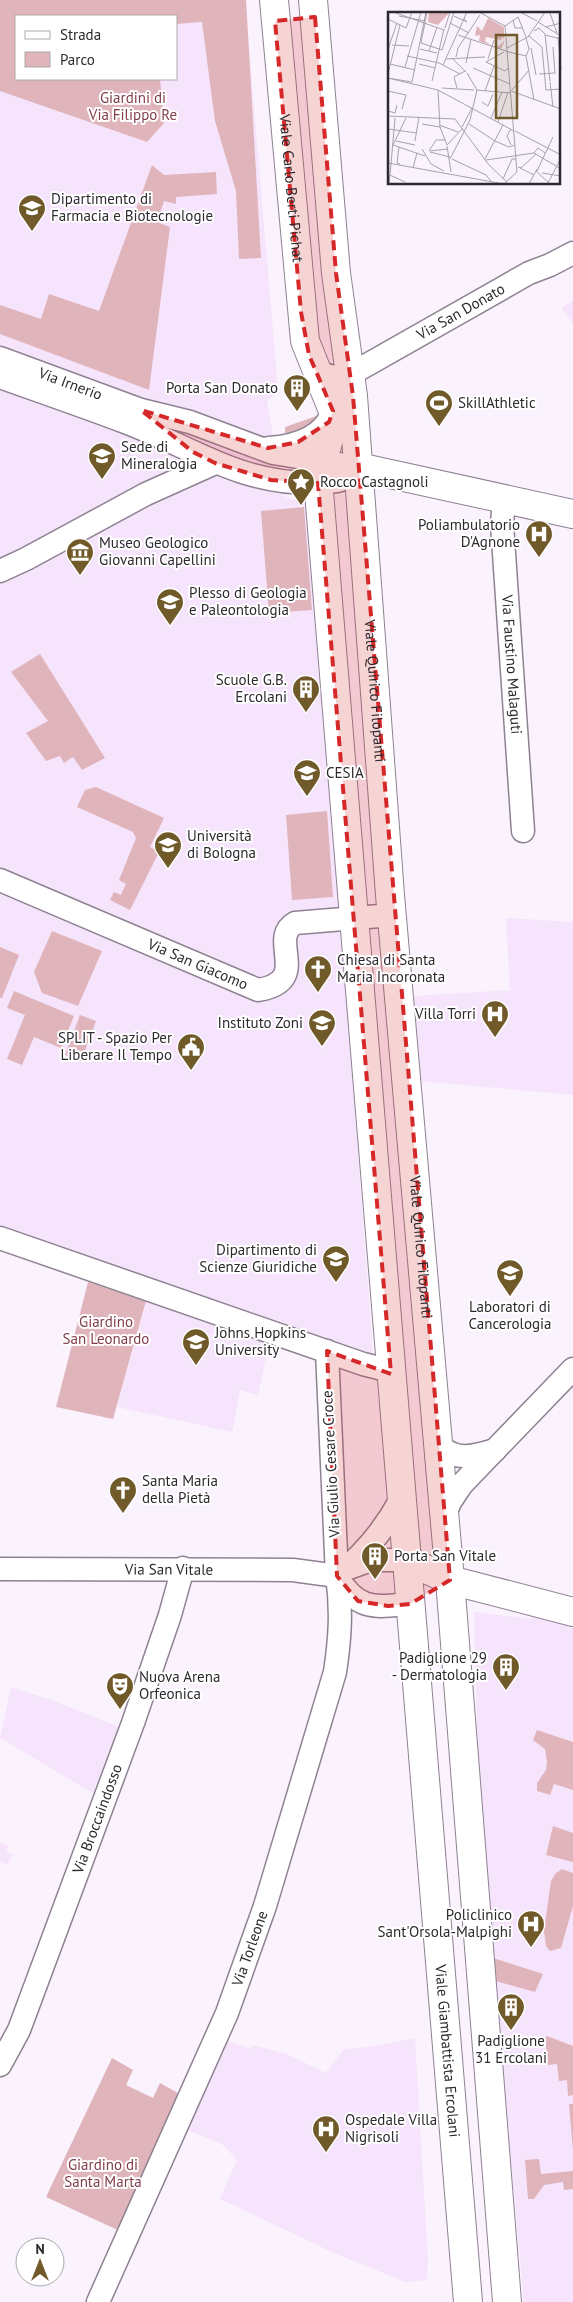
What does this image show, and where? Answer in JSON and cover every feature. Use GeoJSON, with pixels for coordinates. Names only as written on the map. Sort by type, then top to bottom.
{"type":"FeatureCollection","features":[{"type":"Feature","properties":{"kind":"main road"},"geometry":{"type":"LineString","coordinates":[[274,10],[314,8],[336,273],[350,374]]}},
{"type":"Feature","properties":{"kind":"main road","name":"Viale Carlo Berti Pichat"},"geometry":{"type":"LineString","coordinates":[[274,10],[300,312],[305,341],[333,411]]}},
{"type":"Feature","properties":{"kind":"main road","name":"Viale Quirico Filopanti"},"geometry":{"type":"LineString","coordinates":[[350,374],[392,915],[450,1580]]}},
{"type":"Feature","properties":{"kind":"main road"},"geometry":{"type":"LineString","coordinates":[[333,411],[332,432],[320,472],[406,1560],[450,1580],[573,1612]]}},
{"type":"Feature","properties":{"kind":"main road"},"geometry":{"type":"LineString","coordinates":[[358,467],[573,514]]}},
{"type":"Feature","properties":{"kind":"main road","name":"Viale Giambattista Ercolani"},"geometry":{"type":"LineString","coordinates":[[406,1560],[468,2302]]}},
{"type":"Feature","properties":{"kind":"main road"},"geometry":{"type":"LineString","coordinates":[[410,1604],[450,1580]]}},
{"type":"Feature","properties":{"kind":"main road"},"geometry":{"type":"LineString","coordinates":[[450,1580],[506,2302]]}},
{"type":"Feature","properties":{"kind":"street","name":"Via San Donato"},"geometry":{"type":"LineString","coordinates":[[350,374],[529,272],[550,265],[573,253]]}},
{"type":"Feature","properties":{"kind":"street","name":"Via Irnerio"},"geometry":{"type":"LineString","coordinates":[[0,358],[138,418]]}},
{"type":"Feature","properties":{"kind":"street"},"geometry":{"type":"LineString","coordinates":[[318,373],[334,377],[350,374]]}},
{"type":"Feature","properties":{"kind":"street","name":"Via Irnerio"},"geometry":{"type":"LineString","coordinates":[[0,377],[138,418]]}},
{"type":"Feature","properties":{"kind":"street"},"geometry":{"type":"LineString","coordinates":[[255,447],[279,447],[317,434],[329,422],[333,411]]}},
{"type":"Feature","properties":{"kind":"street"},"geometry":{"type":"LineString","coordinates":[[138,418],[190,422],[320,472],[338,482],[346,480],[358,467]]}},
{"type":"Feature","properties":{"kind":"street"},"geometry":{"type":"LineString","coordinates":[[138,418],[169,430],[193,452],[215,463],[271,480],[320,472]]}},
{"type":"Feature","properties":{"kind":"street"},"geometry":{"type":"LineString","coordinates":[[0,571],[146,494],[215,463]]}},
{"type":"Feature","properties":{"kind":"street","name":"Via Faustino Malaguti"},"geometry":{"type":"LineString","coordinates":[[504,499],[502,524],[523,831]]}},
{"type":"Feature","properties":{"kind":"street","name":"Via San Giacomo"},"geometry":{"type":"LineString","coordinates":[[0,880],[258,990],[272,988],[283,981],[287,969],[286,939],[290,926],[296,922],[354,918]]}},
{"type":"Feature","properties":{"kind":"street"},"geometry":{"type":"LineString","coordinates":[[354,918],[392,915]]}},
{"type":"Feature","properties":{"kind":"street"},"geometry":{"type":"LineString","coordinates":[[0,1238],[391,1372]]}},
{"type":"Feature","properties":{"kind":"street","name":"Via Giulio Cesare Croce"},"geometry":{"type":"LineString","coordinates":[[327,1351],[342,1572]]}},
{"type":"Feature","properties":{"kind":"street"},"geometry":{"type":"LineString","coordinates":[[444,1517],[455,1492],[573,1369]]}},
{"type":"Feature","properties":{"kind":"street"},"geometry":{"type":"LineString","coordinates":[[437,1443],[456,1457],[466,1458],[496,1450]]}},
{"type":"Feature","properties":{"kind":"street"},"geometry":{"type":"LineString","coordinates":[[342,1572],[386,1525],[401,1500]]}},
{"type":"Feature","properties":{"kind":"street"},"geometry":{"type":"LineString","coordinates":[[342,1572],[371,1560],[406,1560]]}},
{"type":"Feature","properties":{"kind":"street","name":"Via San Vitale"},"geometry":{"type":"LineString","coordinates":[[0,1569],[183,1568],[342,1572]]}},
{"type":"Feature","properties":{"kind":"street","name":"Via Broccaindosso"},"geometry":{"type":"LineString","coordinates":[[0,2065],[19,2030],[133,1722],[170,1615],[183,1568]]}},
{"type":"Feature","properties":{"kind":"street"},"geometry":{"type":"LineString","coordinates":[[342,1572],[347,1592],[358,1601],[378,1606],[410,1604]]}},
{"type":"Feature","properties":{"kind":"street","name":"Via Torleone"},"geometry":{"type":"LineString","coordinates":[[98,2302],[211,2051],[265,1906],[335,1672],[340,1633],[342,1572]]}},
{"type":"Feature","properties":{"kind":"highlighted area"},"geometry":{"type":"Polygon","coordinates":[[[315,17],[336,273],[353,396],[450,1580],[410,1604],[388,1606],[358,1601],[337,1576],[327,1351],[391,1374],[318,483],[271,480],[215,463],[193,452],[141,410],[268,448],[298,442],[329,422],[333,411],[309,355],[301,312],[275,21],[315,17]]]}},
{"type":"Feature","properties":{"kind":"shaded area","name":"Università di Bologna"},"geometry":{"type":"Polygon","coordinates":[[[0,0],[245,0],[277,378],[277,392],[267,401],[285,499],[309,498],[374,1368],[0,1238],[0,0]]]}},
{"type":"Feature","properties":{"kind":"shaded area"},"geometry":{"type":"Polygon","coordinates":[[[573,301],[573,323],[561,308],[573,301]]]}},
{"type":"Feature","properties":{"kind":"shaded area","name":"Villa Torri"},"geometry":{"type":"Polygon","coordinates":[[[506,918],[573,922],[573,1095],[421,1081],[413,996],[510,990],[506,918]]]}},
{"type":"Feature","properties":{"kind":"shaded area","name":"Johns Hopkins University"},"geometry":{"type":"Polygon","coordinates":[[[149,1292],[271,1335],[258,1395],[240,1390],[232,1432],[117,1407],[149,1292]]]}},
{"type":"Feature","properties":{"kind":"shaded area","name":"Policlinico Sant'Orsola-Malpighi"},"geometry":{"type":"Polygon","coordinates":[[[474,1612],[531,1619],[533,1615],[573,1628],[573,2302],[524,2302],[498,2022],[478,1764],[474,1612]]]}},
{"type":"Feature","properties":{"kind":"shaded area"},"geometry":{"type":"Polygon","coordinates":[[[11,1687],[54,1701],[119,1727],[93,1793],[0,1738],[11,1687]]]}},
{"type":"Feature","properties":{"kind":"shaded area"},"geometry":{"type":"Polygon","coordinates":[[[0,1841],[9,1846],[6,1851],[13,1855],[7,1865],[1,1862],[0,1864],[0,1841]]]}},
{"type":"Feature","properties":{"kind":"shaded area","name":"Ospedale Villa Nigrisoli"},"geometry":{"type":"Polygon","coordinates":[[[415,2038],[428,2261],[427,2280],[405,2282],[334,2253],[220,2199],[237,2160],[223,2145],[186,2129],[227,2040],[250,2049],[253,2045],[289,2055],[326,2073],[344,2049],[369,2047],[415,2038]]]}},
{"type":"Feature","properties":{"kind":"green space","name":"Giardini di Via Filippo Re"},"geometry":{"type":"Polygon","coordinates":[[[0,0],[246,0],[261,258],[239,259],[236,191],[215,121],[202,22],[178,24],[178,15],[15,15],[15,80],[160,80],[164,123],[147,142],[0,91],[0,0]]]}},
{"type":"Feature","properties":{"kind":"green space"},"geometry":{"type":"Polygon","coordinates":[[[152,165],[164,175],[216,172],[217,194],[176,197],[176,204],[164,201],[157,222],[170,227],[149,390],[0,334],[0,305],[41,319],[49,294],[99,311],[152,165]]]}},
{"type":"Feature","properties":{"kind":"green space"},"geometry":{"type":"Polygon","coordinates":[[[325,413],[323,418],[285,438],[285,427],[325,413]]]}},
{"type":"Feature","properties":{"kind":"green space"},"geometry":{"type":"Polygon","coordinates":[[[304,507],[312,610],[269,613],[261,511],[304,507]]]}},
{"type":"Feature","properties":{"kind":"green space"},"geometry":{"type":"Polygon","coordinates":[[[40,654],[105,758],[82,770],[73,757],[64,763],[60,756],[46,761],[26,733],[48,721],[11,672],[40,654]]]}},
{"type":"Feature","properties":{"kind":"green space"},"geometry":{"type":"Polygon","coordinates":[[[96,787],[164,818],[150,847],[159,852],[130,910],[110,900],[114,892],[121,895],[126,884],[119,880],[136,838],[133,832],[77,807],[85,790],[96,787]]]}},
{"type":"Feature","properties":{"kind":"green space"},"geometry":{"type":"Polygon","coordinates":[[[327,811],[333,897],[292,900],[286,815],[327,811]]]}},
{"type":"Feature","properties":{"kind":"green space"},"geometry":{"type":"Polygon","coordinates":[[[52,931],[102,951],[78,1006],[42,993],[34,972],[52,931]]]}},
{"type":"Feature","properties":{"kind":"green space"},"geometry":{"type":"Polygon","coordinates":[[[0,947],[19,955],[2,998],[0,998],[0,947]]]}},
{"type":"Feature","properties":{"kind":"green space"},"geometry":{"type":"Polygon","coordinates":[[[14,991],[74,1016],[61,1048],[34,1037],[22,1065],[7,1059],[25,1015],[7,1008],[14,991]]]}},
{"type":"Feature","properties":{"kind":"green space"},"geometry":{"type":"Polygon","coordinates":[[[80,1015],[96,1021],[81,1061],[65,1055],[80,1015]]]}},
{"type":"Feature","properties":{"kind":"green space","name":"Giardino San Leonardo"},"geometry":{"type":"Polygon","coordinates":[[[88,1282],[146,1301],[113,1419],[56,1407],[88,1282]]]}},
{"type":"Feature","properties":{"kind":"green space"},"geometry":{"type":"Polygon","coordinates":[[[537,1730],[573,1742],[573,1790],[554,1784],[550,1795],[537,1791],[537,1783],[546,1770],[547,1761],[545,1749],[533,1740],[537,1730]]]}},
{"type":"Feature","properties":{"kind":"green space"},"geometry":{"type":"Polygon","coordinates":[[[553,1826],[573,1833],[573,1862],[546,1855],[553,1826]]]}},
{"type":"Feature","properties":{"kind":"green space"},"geometry":{"type":"Polygon","coordinates":[[[562,1869],[573,1873],[573,1906],[561,1948],[550,1951],[546,1946],[544,1931],[551,1881],[556,1873],[562,1869]]]}},
{"type":"Feature","properties":{"kind":"green space"},"geometry":{"type":"Polygon","coordinates":[[[490,1957],[543,1974],[535,1992],[492,1980],[490,1957]]]}},
{"type":"Feature","properties":{"kind":"green space"},"geometry":{"type":"Polygon","coordinates":[[[547,2036],[573,2046],[573,2095],[568,2096],[567,2080],[559,2081],[557,2064],[548,2065],[545,2038],[547,2036]]]}},
{"type":"Feature","properties":{"kind":"green space","name":"Giardino di Santa Marta"},"geometry":{"type":"Polygon","coordinates":[[[112,2058],[133,2070],[126,2085],[153,2098],[160,2083],[185,2097],[122,2232],[46,2197],[112,2058]]]}},
{"type":"Feature","properties":{"kind":"green space"},"geometry":{"type":"Polygon","coordinates":[[[569,2104],[573,2104],[573,2151],[569,2104]]]}},
{"type":"Feature","properties":{"kind":"green space"},"geometry":{"type":"Polygon","coordinates":[[[539,2159],[541,2174],[573,2171],[573,2189],[564,2190],[563,2182],[544,2185],[534,2199],[528,2199],[525,2160],[539,2159]]]}},
{"type":"Feature","properties":{"kind":"place","name":"Dipartimento di Farmacia e Biotecnologie"},"geometry":{"type":"Point","coordinates":[32,232]}},
{"type":"Feature","properties":{"kind":"place","name":"Porta San Donato"},"geometry":{"type":"Point","coordinates":[297,412]}},
{"type":"Feature","properties":{"kind":"place","name":"SkillAthletic"},"geometry":{"type":"Point","coordinates":[439,427]}},
{"type":"Feature","properties":{"kind":"place","name":"Sede di Mineralogia"},"geometry":{"type":"Point","coordinates":[102,480]}},
{"type":"Feature","properties":{"kind":"place","name":"Rocco Castagnoli"},"geometry":{"type":"Point","coordinates":[301,506]}},
{"type":"Feature","properties":{"kind":"place","name":"Poliambulatorio D'Agnone"},"geometry":{"type":"Point","coordinates":[539,558]}},
{"type":"Feature","properties":{"kind":"place","name":"Museo Geologico Giovanni Capellini"},"geometry":{"type":"Point","coordinates":[80,576]}},
{"type":"Feature","properties":{"kind":"place","name":"Plesso di Geologia e Paleontologia"},"geometry":{"type":"Point","coordinates":[170,626]}},
{"type":"Feature","properties":{"kind":"place","name":"Scuole G.B. Ercolani"},"geometry":{"type":"Point","coordinates":[306,713]}},
{"type":"Feature","properties":{"kind":"place","name":"CESIA"},"geometry":{"type":"Point","coordinates":[307,797]}},
{"type":"Feature","properties":{"kind":"place","name":"Università di Bologna"},"geometry":{"type":"Point","coordinates":[168,869]}},
{"type":"Feature","properties":{"kind":"place","name":"Chiesa di Santa Maria Incoronata"},"geometry":{"type":"Point","coordinates":[318,993]}},
{"type":"Feature","properties":{"kind":"place","name":"Villa Torri"},"geometry":{"type":"Point","coordinates":[495,1038]}},
{"type":"Feature","properties":{"kind":"place","name":"Instituto Zoni"},"geometry":{"type":"Point","coordinates":[322,1047]}},
{"type":"Feature","properties":{"kind":"place","name":"SPLIT - Spazio Per Liberare Il Tempo"},"geometry":{"type":"Point","coordinates":[191,1071]}},
{"type":"Feature","properties":{"kind":"place","name":"Dipartimento di Scienze Giuridiche"},"geometry":{"type":"Point","coordinates":[336,1283]}},
{"type":"Feature","properties":{"kind":"place","name":"Laboratori di Cancerologia"},"geometry":{"type":"Point","coordinates":[510,1297]}},
{"type":"Feature","properties":{"kind":"place","name":"Johns Hopkins University"},"geometry":{"type":"Point","coordinates":[196,1366]}},
{"type":"Feature","properties":{"kind":"place","name":"Santa Maria della Pietà"},"geometry":{"type":"Point","coordinates":[123,1514]}},
{"type":"Feature","properties":{"kind":"place","name":"Porta San Vitale"},"geometry":{"type":"Point","coordinates":[375,1580]}},
{"type":"Feature","properties":{"kind":"place","name":"Padiglione 29 - Dermatologia"},"geometry":{"type":"Point","coordinates":[506,1691]}},
{"type":"Feature","properties":{"kind":"place","name":"Nuova Arena Orfeonica"},"geometry":{"type":"Point","coordinates":[120,1710]}},
{"type":"Feature","properties":{"kind":"place","name":"Policlinico Sant'Orsola-Malpighi"},"geometry":{"type":"Point","coordinates":[531,1948]}},
{"type":"Feature","properties":{"kind":"place","name":"Padiglione 31 Ercolani"},"geometry":{"type":"Point","coordinates":[511,2031]}},
{"type":"Feature","properties":{"kind":"place","name":"Ospedale Villa Nigrisoli"},"geometry":{"type":"Point","coordinates":[326,2153]}}]}
